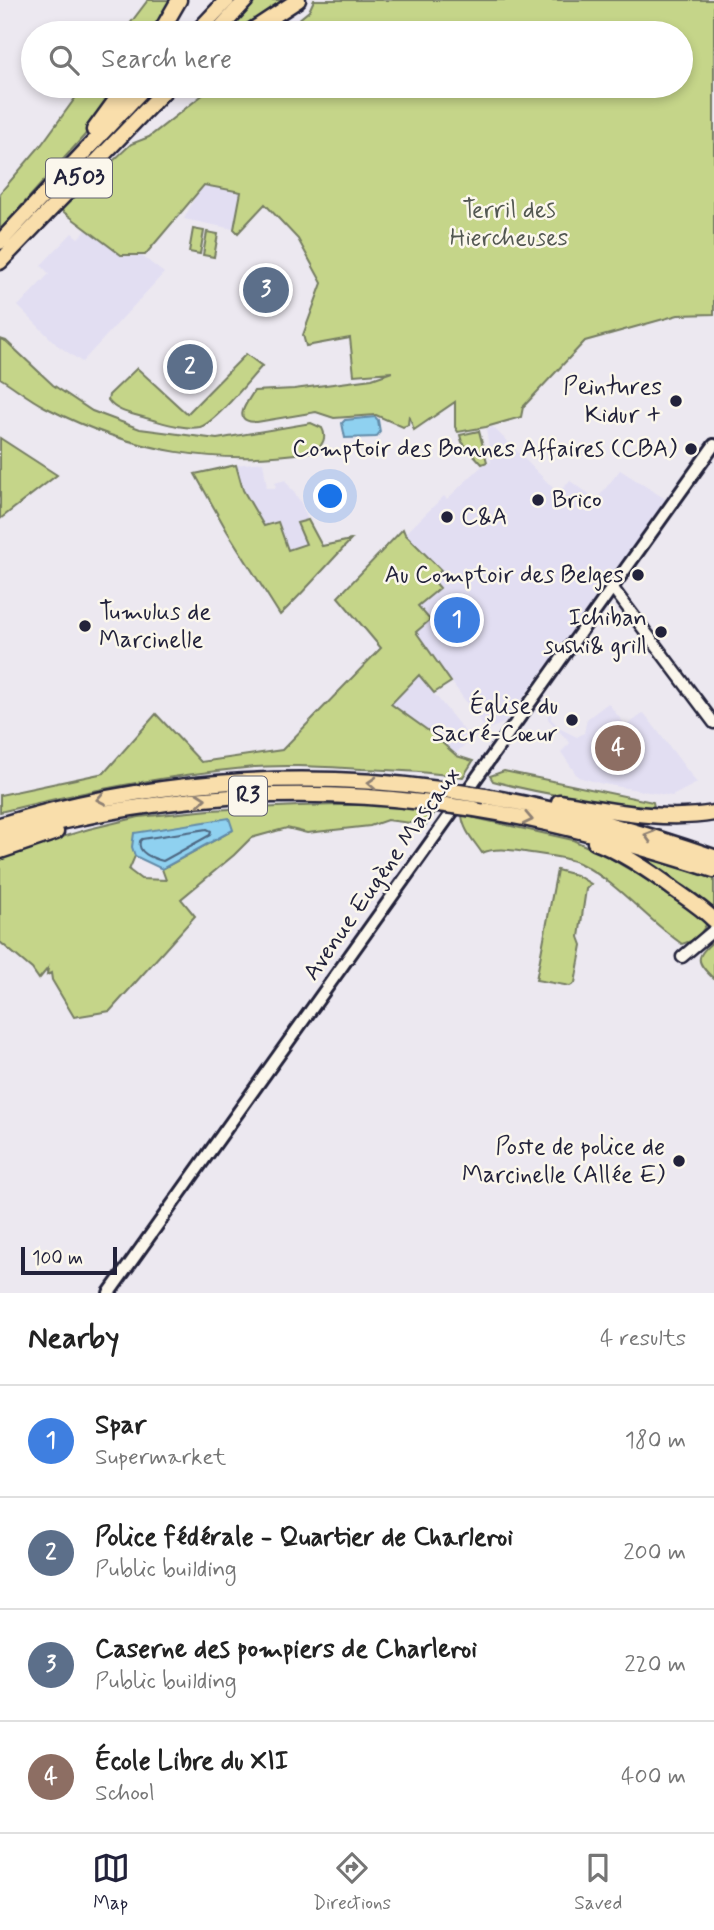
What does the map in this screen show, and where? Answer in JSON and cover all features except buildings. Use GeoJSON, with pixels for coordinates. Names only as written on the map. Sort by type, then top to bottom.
{"type":"FeatureCollection","features":[{"type":"Feature","properties":{"kind":"highway"},"geometry":{"type":"LineString","coordinates":[[167,21],[179,0]]}},
{"type":"Feature","properties":{"kind":"highway"},"geometry":{"type":"LineString","coordinates":[[207,21],[227,0]]}},
{"type":"Feature","properties":{"kind":"highway"},"geometry":{"type":"LineString","coordinates":[[227,21],[246,0]]}},
{"type":"Feature","properties":{"kind":"highway"},"geometry":{"type":"LineString","coordinates":[[266,21],[298,0]]}},
{"type":"Feature","properties":{"kind":"highway"},"geometry":{"type":"LineString","coordinates":[[90,146],[92,134],[118,98]]}},
{"type":"Feature","properties":{"kind":"highway","name":"A503"},"geometry":{"type":"LineString","coordinates":[[0,242],[135,98]]}},
{"type":"Feature","properties":{"kind":"highway","name":"A503"},"geometry":{"type":"LineString","coordinates":[[0,262],[157,98]]}},
{"type":"Feature","properties":{"kind":"highway","name":"R3"},"geometry":{"type":"LineString","coordinates":[[0,825],[62,807],[129,794],[235,782],[363,782],[439,789],[525,803],[633,831],[714,857]]}},
{"type":"Feature","properties":{"kind":"highway","name":"R3"},"geometry":{"type":"LineString","coordinates":[[0,838],[78,818],[185,800],[291,794],[363,796],[475,809],[566,827],[714,870]]}},
{"type":"Feature","properties":{"kind":"highway"},"geometry":{"type":"LineString","coordinates":[[525,803],[544,800],[674,817],[714,813]]}},
{"type":"Feature","properties":{"kind":"highway"},"geometry":{"type":"LineString","coordinates":[[0,818],[42,807],[62,807]]}},
{"type":"Feature","properties":{"kind":"highway"},"geometry":{"type":"LineString","coordinates":[[0,851],[133,808]]}},
{"type":"Feature","properties":{"kind":"highway"},"geometry":{"type":"LineString","coordinates":[[566,827],[575,835],[625,856],[714,920]]}},
{"type":"Feature","properties":{"kind":"main road","name":"Avenue Eugène Mascaux"},"geometry":{"type":"LineString","coordinates":[[109,1293],[714,445]]}},
{"type":"Feature","properties":{"kind":"street"},"geometry":{"type":"LineString","coordinates":[[612,587],[714,723]]}},
{"type":"Feature","properties":{"kind":"street"},"geometry":{"type":"LineString","coordinates":[[682,957],[714,930]]}},
{"type":"Feature","properties":{"kind":"shaded area"},"geometry":{"type":"Polygon","coordinates":[[[201,185],[241,192],[233,229],[184,219],[201,185]]]}},
{"type":"Feature","properties":{"kind":"shaded area"},"geometry":{"type":"Polygon","coordinates":[[[87,229],[120,255],[138,253],[164,273],[82,362],[57,345],[18,306],[49,274],[41,265],[72,233],[78,238],[87,229]]]}},
{"type":"Feature","properties":{"kind":"shaded area"},"geometry":{"type":"Polygon","coordinates":[[[493,427],[558,493],[570,481],[597,499],[620,470],[667,500],[504,723],[486,730],[416,632],[418,606],[440,589],[433,580],[441,570],[405,534],[444,496],[447,499],[483,465],[491,462],[486,429],[493,427]]]}},
{"type":"Feature","properties":{"kind":"shaded area"},"geometry":{"type":"Polygon","coordinates":[[[263,462],[267,488],[276,488],[275,483],[285,480],[300,501],[308,520],[297,524],[306,544],[288,550],[264,526],[243,490],[236,465],[263,462]]]}},
{"type":"Feature","properties":{"kind":"shaded area"},"geometry":{"type":"Polygon","coordinates":[[[419,675],[471,739],[455,754],[391,704],[419,675]]]}},
{"type":"Feature","properties":{"kind":"shaded area"},"geometry":{"type":"Polygon","coordinates":[[[544,699],[551,704],[551,719],[561,729],[577,737],[584,733],[587,719],[608,703],[626,726],[644,713],[697,783],[672,796],[578,777],[561,752],[570,743],[548,719],[548,706],[542,702],[544,699]]]}},
{"type":"Feature","properties":{"kind":"green space"},"geometry":{"type":"Polygon","coordinates":[[[148,0],[176,0],[163,21],[132,21],[148,0]]]}},
{"type":"Feature","properties":{"kind":"green space"},"geometry":{"type":"Polygon","coordinates":[[[254,0],[289,0],[257,21],[234,21],[254,0]]]}},
{"type":"Feature","properties":{"kind":"green space","name":"Terril des Hiercheuses"},"geometry":{"type":"Polygon","coordinates":[[[314,0],[714,0],[714,314],[678,315],[585,341],[523,407],[521,417],[486,427],[458,432],[455,427],[455,402],[414,430],[409,415],[408,425],[403,427],[376,415],[334,418],[316,412],[257,422],[244,419],[243,411],[254,391],[372,379],[392,372],[354,375],[350,338],[306,346],[303,335],[322,283],[298,239],[265,204],[238,233],[234,229],[241,192],[204,185],[145,255],[121,255],[61,210],[131,144],[149,137],[199,98],[693,98],[693,21],[297,21],[309,11],[314,0]]]}},
{"type":"Feature","properties":{"kind":"green space"},"geometry":{"type":"Polygon","coordinates":[[[75,98],[111,98],[84,136],[0,230],[0,193],[42,144],[75,98]]]}},
{"type":"Feature","properties":{"kind":"green space"},"geometry":{"type":"Polygon","coordinates":[[[193,229],[204,231],[200,254],[189,252],[193,229]]]}},
{"type":"Feature","properties":{"kind":"green space"},"geometry":{"type":"Polygon","coordinates":[[[207,232],[218,234],[214,257],[203,255],[207,232]]]}},
{"type":"Feature","properties":{"kind":"green space"},"geometry":{"type":"Polygon","coordinates":[[[0,339],[6,341],[53,385],[92,411],[140,429],[217,439],[311,423],[322,428],[324,440],[316,451],[245,457],[177,452],[110,435],[45,407],[0,378],[0,339]]]}},
{"type":"Feature","properties":{"kind":"green space"},"geometry":{"type":"Polygon","coordinates":[[[246,354],[262,366],[223,409],[200,427],[180,427],[130,414],[115,407],[108,400],[109,395],[137,368],[187,414],[246,354]]]}},
{"type":"Feature","properties":{"kind":"green space"},"geometry":{"type":"Polygon","coordinates":[[[479,431],[487,462],[482,464],[462,442],[460,435],[479,431]]]}},
{"type":"Feature","properties":{"kind":"green space"},"geometry":{"type":"Polygon","coordinates":[[[0,438],[57,475],[0,519],[0,438]]]}},
{"type":"Feature","properties":{"kind":"green space"},"geometry":{"type":"Polygon","coordinates":[[[236,465],[243,490],[264,526],[278,522],[288,550],[306,544],[297,523],[308,520],[322,546],[351,540],[280,615],[195,474],[236,465]]]}},
{"type":"Feature","properties":{"kind":"green space"},"geometry":{"type":"Polygon","coordinates":[[[403,529],[441,570],[433,580],[440,588],[418,606],[430,620],[416,632],[451,682],[434,693],[419,675],[391,704],[430,732],[457,756],[473,761],[463,777],[387,770],[260,767],[183,775],[0,812],[0,795],[104,773],[156,714],[201,762],[282,750],[381,648],[338,597],[403,529]]]}},
{"type":"Feature","properties":{"kind":"green space"},"geometry":{"type":"Polygon","coordinates":[[[504,771],[653,802],[654,807],[553,794],[493,781],[490,776],[504,771]]]}},
{"type":"Feature","properties":{"kind":"green space"},"geometry":{"type":"Polygon","coordinates":[[[384,804],[436,811],[426,825],[387,820],[370,826],[307,833],[287,828],[251,838],[181,899],[195,916],[110,1011],[74,1017],[52,980],[51,973],[47,975],[48,968],[39,979],[32,969],[0,942],[0,856],[139,817],[210,810],[384,804]],[[233,830],[135,856],[129,870],[141,879],[166,880],[162,869],[233,830]]]}},
{"type":"Feature","properties":{"kind":"green space"},"geometry":{"type":"Polygon","coordinates":[[[462,815],[573,840],[603,854],[701,912],[706,925],[697,939],[682,944],[606,880],[579,863],[559,857],[509,850],[482,853],[467,830],[462,815]]]}},
{"type":"Feature","properties":{"kind":"green space"},"geometry":{"type":"Polygon","coordinates":[[[619,847],[714,879],[714,908],[619,847]]]}},
{"type":"Feature","properties":{"kind":"green space"},"geometry":{"type":"Polygon","coordinates":[[[557,870],[576,875],[591,884],[586,889],[579,937],[582,945],[575,983],[570,986],[536,980],[557,870]]]}},
{"type":"Feature","properties":{"kind":"green space"},"geometry":{"type":"Polygon","coordinates":[[[714,941],[714,979],[701,964],[700,956],[714,941]]]}},
{"type":"Feature","properties":{"kind":"water"},"geometry":{"type":"Polygon","coordinates":[[[375,417],[380,432],[376,437],[345,438],[342,423],[345,420],[375,417]]]}},
{"type":"Feature","properties":{"kind":"water"},"geometry":{"type":"Polygon","coordinates":[[[229,818],[233,830],[162,869],[135,856],[132,847],[134,833],[229,818]]]}},
{"type":"Feature","properties":{"kind":"place","name":"Caserne des pompiers de Charleroi"},"geometry":{"type":"Point","coordinates":[266,290]}},
{"type":"Feature","properties":{"kind":"place","name":"Police fédérale - Quartier de Charleroi"},"geometry":{"type":"Point","coordinates":[190,367]}},
{"type":"Feature","properties":{"kind":"place","name":"Peintures Kidur +"},"geometry":{"type":"Point","coordinates":[676,401]}},
{"type":"Feature","properties":{"kind":"place","name":"Comptoir des Bonnes Affaires (CBA)"},"geometry":{"type":"Point","coordinates":[691,449]}},
{"type":"Feature","properties":{"kind":"place","name":"Brico"},"geometry":{"type":"Point","coordinates":[538,500]}},
{"type":"Feature","properties":{"kind":"place","name":"C&A"},"geometry":{"type":"Point","coordinates":[447,517]}},
{"type":"Feature","properties":{"kind":"place","name":"Au Comptoir des Belges"},"geometry":{"type":"Point","coordinates":[638,575]}},
{"type":"Feature","properties":{"kind":"place","name":"Spar"},"geometry":{"type":"Point","coordinates":[457,620]}},
{"type":"Feature","properties":{"kind":"place","name":"Tumulus de Marcinelle"},"geometry":{"type":"Point","coordinates":[85,626]}},
{"type":"Feature","properties":{"kind":"place","name":"Ichiban sushi& grill"},"geometry":{"type":"Point","coordinates":[661,632]}},
{"type":"Feature","properties":{"kind":"place","name":"Église du Sacré-Cœur"},"geometry":{"type":"Point","coordinates":[572,720]}},
{"type":"Feature","properties":{"kind":"place","name":"École Libre du XII"},"geometry":{"type":"Point","coordinates":[618,748]}},
{"type":"Feature","properties":{"kind":"place","name":"Poste de police de Marcinelle (Allée E)"},"geometry":{"type":"Point","coordinates":[679,1161]}}]}
